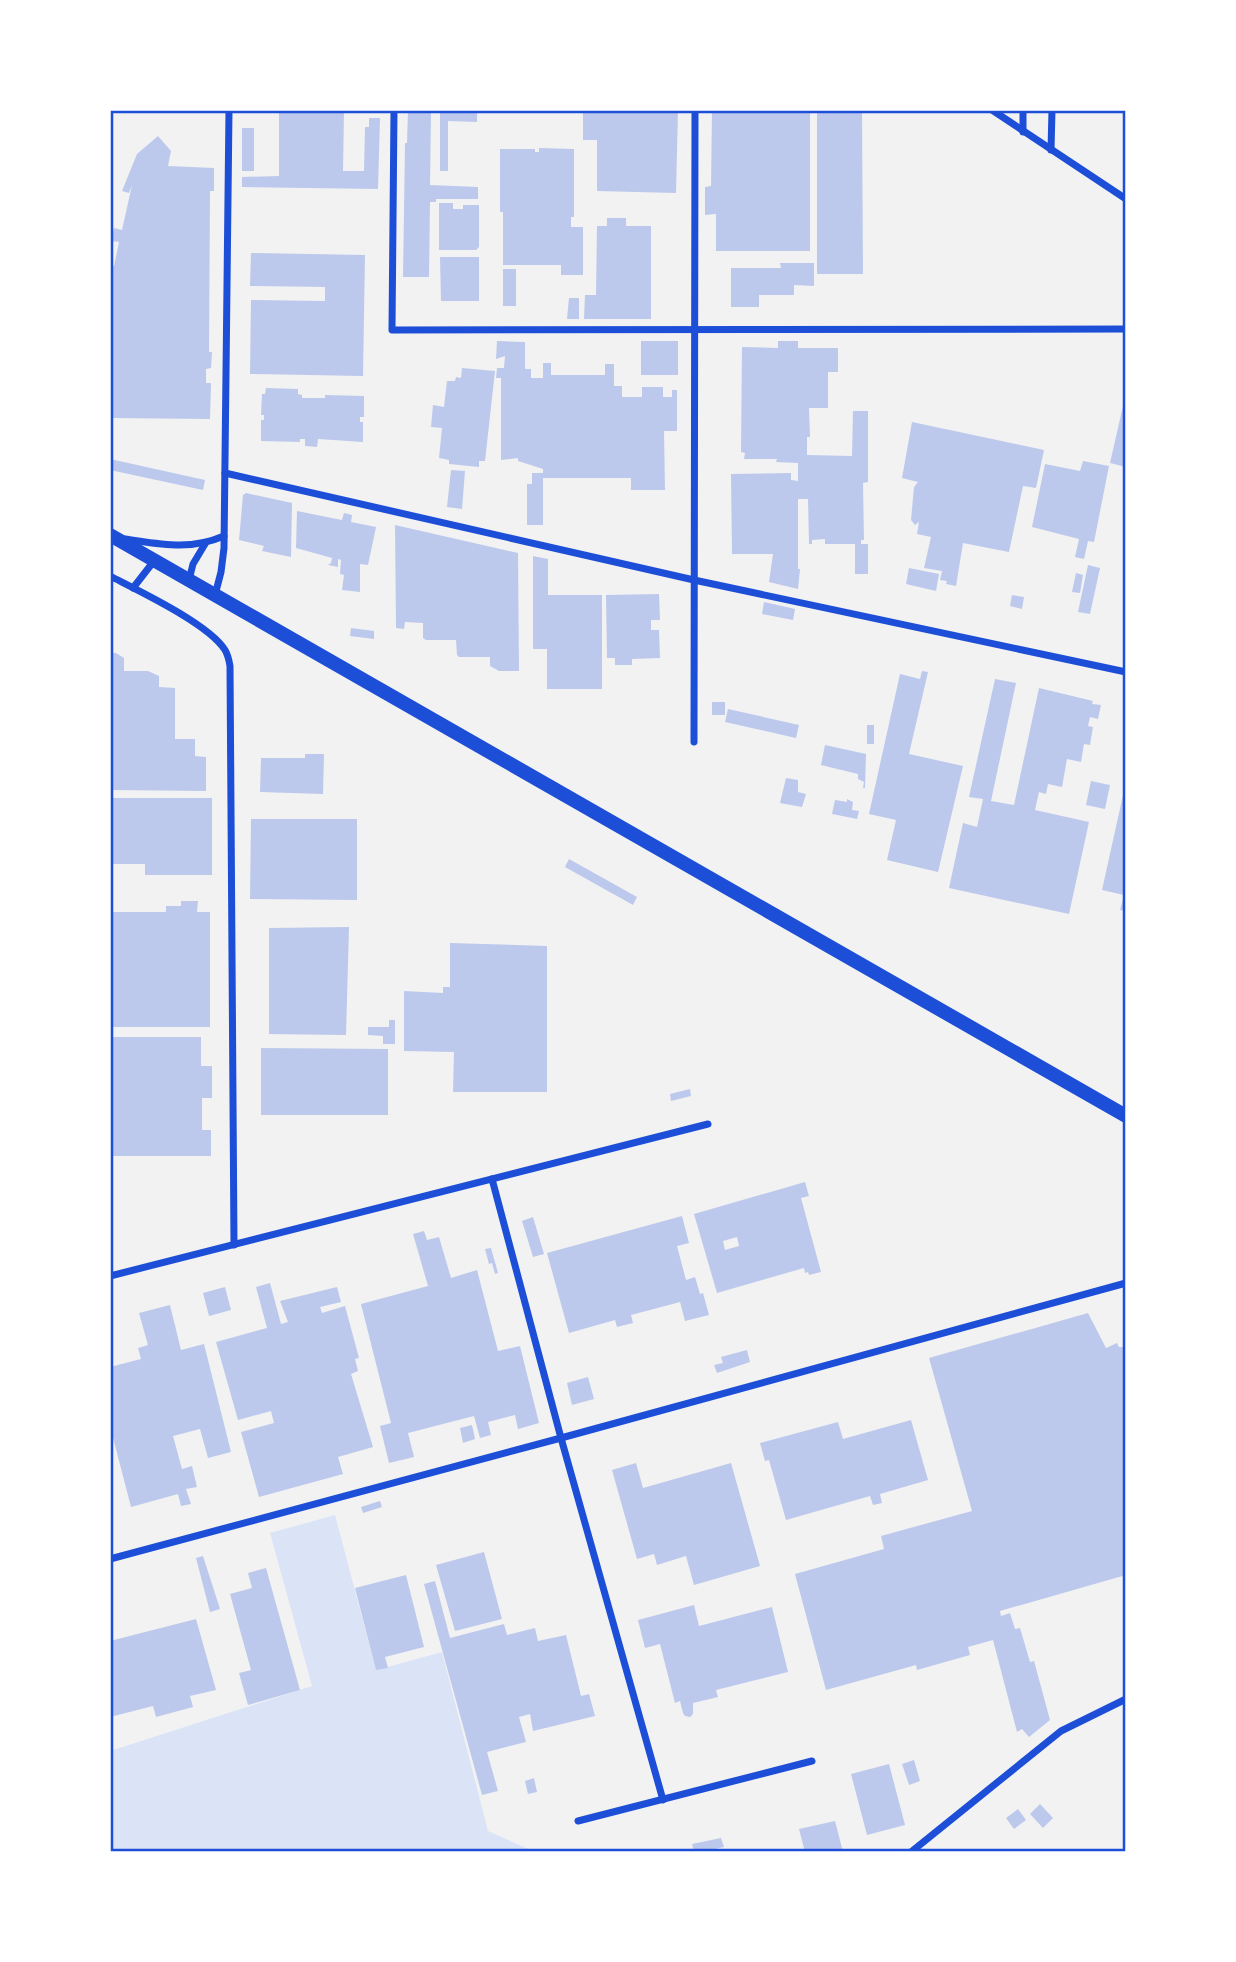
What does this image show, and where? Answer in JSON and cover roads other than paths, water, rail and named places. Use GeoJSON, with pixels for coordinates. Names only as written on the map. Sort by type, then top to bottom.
{"type":"FeatureCollection","features":[{"type":"Feature","properties":{"kind":"main road"},"geometry":{"type":"LineString","coordinates":[[112,536],[1126,1116]]}},
{"type":"Feature","properties":{"kind":"street"},"geometry":{"type":"LineString","coordinates":[[215,595],[221,572],[224,536],[229,110]]}},
{"type":"Feature","properties":{"kind":"street"},"geometry":{"type":"LineString","coordinates":[[394,110],[392,330],[1126,329]]}},
{"type":"Feature","properties":{"kind":"street"},"geometry":{"type":"LineString","coordinates":[[694,742],[695,110]]}},
{"type":"Feature","properties":{"kind":"street"},"geometry":{"type":"LineString","coordinates":[[992,110],[1126,199]]}},
{"type":"Feature","properties":{"kind":"street"},"geometry":{"type":"LineString","coordinates":[[1023,110],[1024,132]]}},
{"type":"Feature","properties":{"kind":"street"},"geometry":{"type":"LineString","coordinates":[[1051,150],[1052,110]]}},
{"type":"Feature","properties":{"kind":"street"},"geometry":{"type":"LineString","coordinates":[[225,472],[694,580],[1126,673]]}},
{"type":"Feature","properties":{"kind":"street"},"geometry":{"type":"LineString","coordinates":[[112,536],[169,545],[205,544],[224,536]]}},
{"type":"Feature","properties":{"kind":"street"},"geometry":{"type":"LineString","coordinates":[[189,580],[193,564],[205,544]]}},
{"type":"Feature","properties":{"kind":"street"},"geometry":{"type":"LineString","coordinates":[[133,588],[154,560]]}},
{"type":"Feature","properties":{"kind":"street"},"geometry":{"type":"LineString","coordinates":[[110,576],[211,635],[226,651],[230,666],[234,1245]]}},
{"type":"Feature","properties":{"kind":"street"},"geometry":{"type":"LineString","coordinates":[[110,1276],[708,1124]]}},
{"type":"Feature","properties":{"kind":"street"},"geometry":{"type":"LineString","coordinates":[[492,1179],[561,1438],[663,1800]]}},
{"type":"Feature","properties":{"kind":"street"},"geometry":{"type":"LineString","coordinates":[[110,1559],[1126,1283]]}},
{"type":"Feature","properties":{"kind":"street"},"geometry":{"type":"LineString","coordinates":[[911,1852],[1060,1731],[1126,1699]]}},
{"type":"Feature","properties":{"kind":"street"},"geometry":{"type":"LineString","coordinates":[[578,1821],[813,1761]]}}]}
